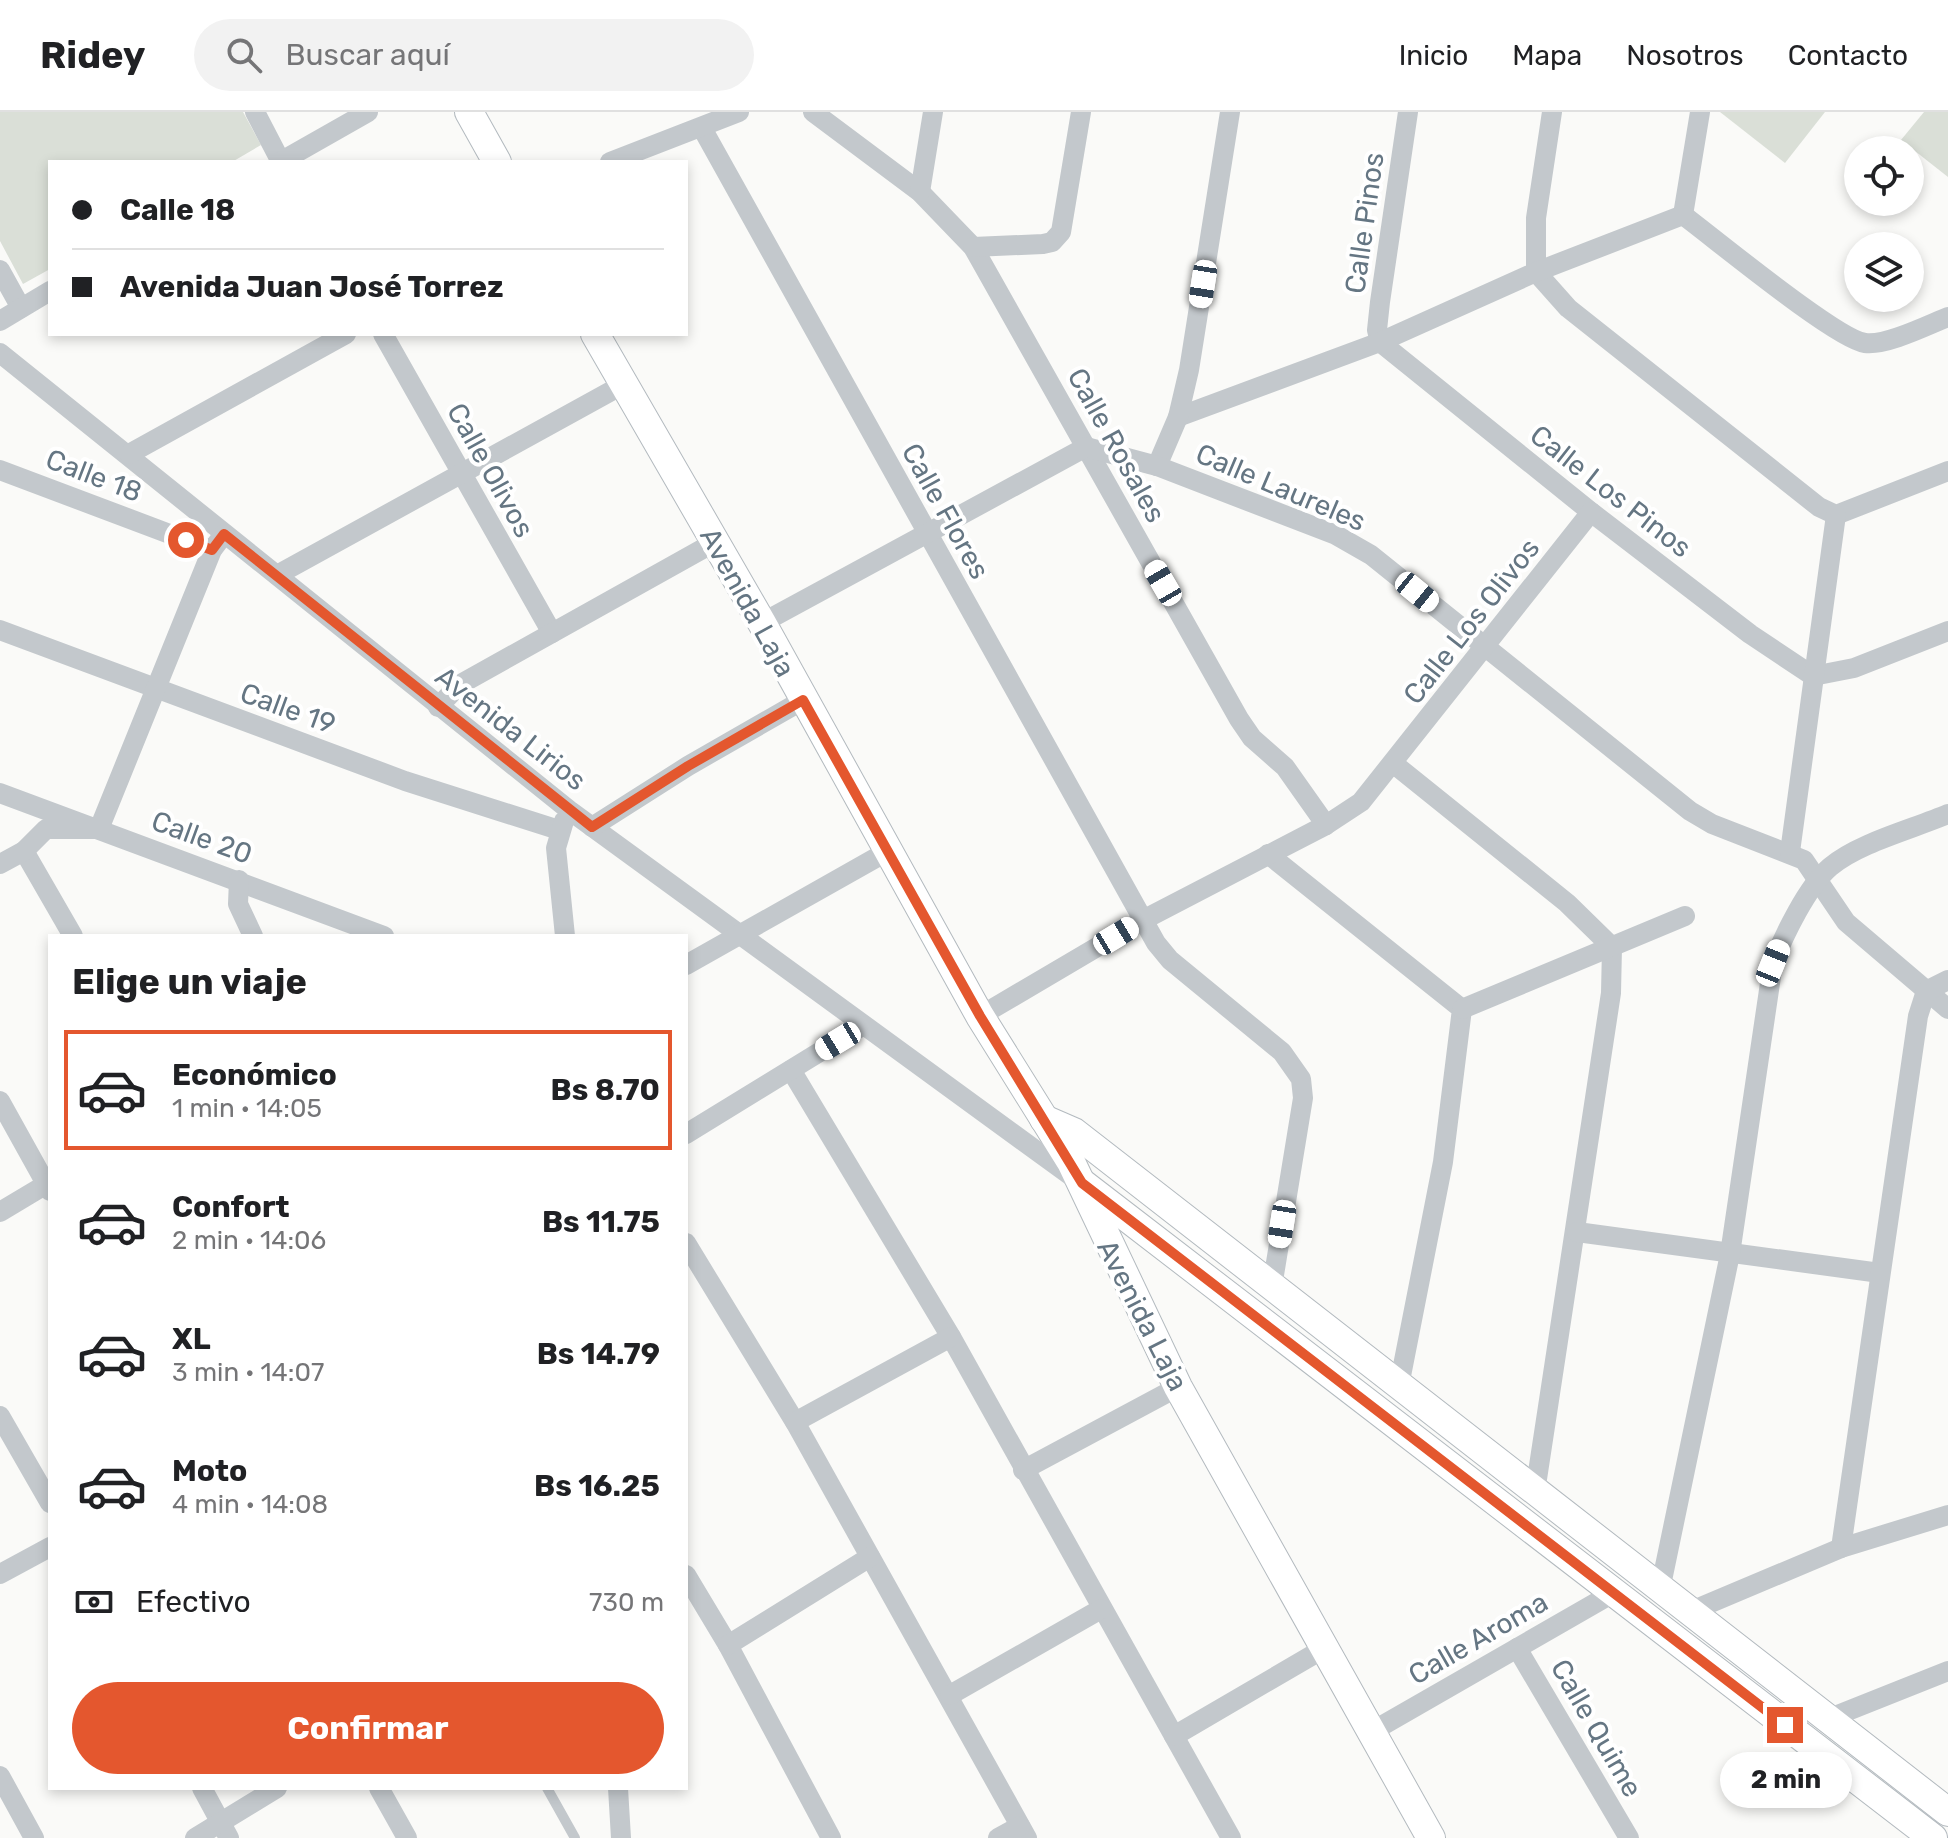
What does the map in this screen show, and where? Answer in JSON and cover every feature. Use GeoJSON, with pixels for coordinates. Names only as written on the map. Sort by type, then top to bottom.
{"type":"FeatureCollection","features":[{"type":"Feature","properties":{"kind":"street"},"geometry":{"type":"LineString","coordinates":[[255,112],[280,160]]}},
{"type":"Feature","properties":{"kind":"street"},"geometry":{"type":"LineString","coordinates":[[284,160],[368,112]]}},
{"type":"Feature","properties":{"kind":"street"},"geometry":{"type":"LineString","coordinates":[[469,112],[496,160]]}},
{"type":"Feature","properties":{"kind":"street"},"geometry":{"type":"LineString","coordinates":[[615,160],[739,112]]}},
{"type":"Feature","properties":{"kind":"street","name":"Calle Rosales"},"geometry":{"type":"LineString","coordinates":[[813,112],[920,192],[973,247],[1239,719],[1252,738],[1285,767],[1326,825]]}},
{"type":"Feature","properties":{"kind":"street"},"geometry":{"type":"LineString","coordinates":[[920,192],[933,112]]}},
{"type":"Feature","properties":{"kind":"street"},"geometry":{"type":"LineString","coordinates":[[973,247],[1043,244],[1052,242],[1061,232],[1081,112]]}},
{"type":"Feature","properties":{"kind":"street"},"geometry":{"type":"LineString","coordinates":[[1157,466],[1178,417],[1230,112]]}},
{"type":"Feature","properties":{"kind":"street","name":"Calle Pinos"},"geometry":{"type":"LineString","coordinates":[[1380,342],[1378,316],[1408,112]]}},
{"type":"Feature","properties":{"kind":"street"},"geometry":{"type":"LineString","coordinates":[[1552,112],[1536,218],[1536,272],[1568,308],[1819,507],[1836,515],[1948,471]]}},
{"type":"Feature","properties":{"kind":"street"},"geometry":{"type":"LineString","coordinates":[[1683,215],[1700,112]]}},
{"type":"Feature","properties":{"kind":"street","name":"Calle Flores"},"geometry":{"type":"LineString","coordinates":[[702,128],[1143,920],[1170,960],[1282,1052],[1301,1079],[1303,1098],[1272,1287]]}},
{"type":"Feature","properties":{"kind":"street"},"geometry":{"type":"LineString","coordinates":[[1178,417],[1380,342],[1536,272],[1683,215]]}},
{"type":"Feature","properties":{"kind":"street"},"geometry":{"type":"LineString","coordinates":[[1683,215],[1834,327],[1865,343],[1894,338],[1948,317]]}},
{"type":"Feature","properties":{"kind":"street"},"geometry":{"type":"LineString","coordinates":[[0,270],[21,308]]}},
{"type":"Feature","properties":{"kind":"street"},"geometry":{"type":"LineString","coordinates":[[0,321],[48,292]]}},
{"type":"Feature","properties":{"kind":"street"},"geometry":{"type":"LineString","coordinates":[[129,454],[342,336]]}},
{"type":"Feature","properties":{"kind":"street","name":"Calle Olivos"},"geometry":{"type":"LineString","coordinates":[[384,336],[552,633]]}},
{"type":"Feature","properties":{"kind":"street","name":"Avenida Laja"},"geometry":{"type":"LineString","coordinates":[[596,336],[762,623],[980,1016],[1082,1183],[1087,1201],[1178,1387],[1431,1838]]}},
{"type":"Feature","properties":{"kind":"street","name":"Calle Los Pinos"},"geometry":{"type":"LineString","coordinates":[[1380,342],[1591,512],[1750,634],[1813,676]]}},
{"type":"Feature","properties":{"kind":"street","name":"Avenida Lirios"},"geometry":{"type":"LineString","coordinates":[[0,353],[129,454],[218,542],[277,575],[569,810],[738,936],[1082,1183]]}},
{"type":"Feature","properties":{"kind":"street"},"geometry":{"type":"LineString","coordinates":[[277,575],[624,384]]}},
{"type":"Feature","properties":{"kind":"street"},"geometry":{"type":"LineString","coordinates":[[762,623],[1086,447]]}},
{"type":"Feature","properties":{"kind":"street","name":"Calle Laureles"},"geometry":{"type":"LineString","coordinates":[[1086,447],[1157,466],[1336,535],[1371,555],[1690,811],[1746,838],[1790,852],[1804,860],[1846,922],[1948,1009]]}},
{"type":"Feature","properties":{"kind":"street","name":"Calle 18"},"geometry":{"type":"LineString","coordinates":[[0,470],[218,542]]}},
{"type":"Feature","properties":{"kind":"street","name":"Calle Los Olivos"},"geometry":{"type":"LineString","coordinates":[[980,1016],[1143,920],[1326,825],[1361,802],[1591,512]]}},
{"type":"Feature","properties":{"kind":"street"},"geometry":{"type":"LineString","coordinates":[[1790,852],[1836,515]]}},
{"type":"Feature","properties":{"kind":"street"},"geometry":{"type":"LineString","coordinates":[[0,864],[24,851],[46,829],[99,829],[218,542]]}},
{"type":"Feature","properties":{"kind":"street"},"geometry":{"type":"LineString","coordinates":[[438,707],[459,685],[715,542]]}},
{"type":"Feature","properties":{"kind":"street","name":"Calle 19"},"geometry":{"type":"LineString","coordinates":[[0,630],[405,781],[559,830]]}},
{"type":"Feature","properties":{"kind":"street"},"geometry":{"type":"LineString","coordinates":[[1813,676],[1854,668],[1948,631]]}},
{"type":"Feature","properties":{"kind":"street"},"geometry":{"type":"LineString","coordinates":[[592,827],[688,766],[803,700]]}},
{"type":"Feature","properties":{"kind":"street"},"geometry":{"type":"LineString","coordinates":[[1394,764],[1567,903],[1612,947],[1611,993],[1535,1492]]}},
{"type":"Feature","properties":{"kind":"street","name":"Calle 20"},"geometry":{"type":"LineString","coordinates":[[0,793],[379,934]]}},
{"type":"Feature","properties":{"kind":"street"},"geometry":{"type":"LineString","coordinates":[[565,934],[556,848],[559,830],[569,810]]}},
{"type":"Feature","properties":{"kind":"street"},"geometry":{"type":"LineString","coordinates":[[1660,1590],[1730,1254],[1773,963],[1818,880],[1830,867],[1852,854],[1948,814]]}},
{"type":"Feature","properties":{"kind":"street"},"geometry":{"type":"LineString","coordinates":[[24,851],[72,934]]}},
{"type":"Feature","properties":{"kind":"street"},"geometry":{"type":"LineString","coordinates":[[688,964],[888,851]]}},
{"type":"Feature","properties":{"kind":"street"},"geometry":{"type":"LineString","coordinates":[[1268,854],[1462,1009]]}},
{"type":"Feature","properties":{"kind":"street"},"geometry":{"type":"LineString","coordinates":[[239,880],[238,904],[252,934]]}},
{"type":"Feature","properties":{"kind":"street"},"geometry":{"type":"LineString","coordinates":[[1462,1009],[1685,916]]}},
{"type":"Feature","properties":{"kind":"street"},"geometry":{"type":"LineString","coordinates":[[1841,1548],[1918,1016],[1926,991],[1948,980]]}},
{"type":"Feature","properties":{"kind":"street"},"geometry":{"type":"LineString","coordinates":[[1399,1386],[1443,1162],[1462,1009]]}},
{"type":"Feature","properties":{"kind":"street"},"geometry":{"type":"LineString","coordinates":[[688,1133],[862,1026]]}},
{"type":"Feature","properties":{"kind":"street"},"geometry":{"type":"LineString","coordinates":[[791,1070],[951,1337],[1231,1838]]}},
{"type":"Feature","properties":{"kind":"street"},"geometry":{"type":"LineString","coordinates":[[0,1101],[48,1183]]}},
{"type":"Feature","properties":{"kind":"street"},"geometry":{"type":"LineString","coordinates":[[1044,1119],[1074,1132],[1948,1812]]}},
{"type":"Feature","properties":{"kind":"street"},"geometry":{"type":"LineString","coordinates":[[1082,1183],[1933,1838]]}},
{"type":"Feature","properties":{"kind":"street"},"geometry":{"type":"LineString","coordinates":[[0,1212],[48,1186]]}},
{"type":"Feature","properties":{"kind":"street"},"geometry":{"type":"LineString","coordinates":[[1577,1232],[1880,1273]]}},
{"type":"Feature","properties":{"kind":"street"},"geometry":{"type":"LineString","coordinates":[[688,1246],[795,1422],[1024,1832],[998,1838]]}},
{"type":"Feature","properties":{"kind":"street"},"geometry":{"type":"LineString","coordinates":[[795,1422],[951,1337]]}},
{"type":"Feature","properties":{"kind":"street"},"geometry":{"type":"LineString","coordinates":[[1023,1470],[1178,1387]]}},
{"type":"Feature","properties":{"kind":"street"},"geometry":{"type":"LineString","coordinates":[[0,1416],[48,1500]]}},
{"type":"Feature","properties":{"kind":"street"},"geometry":{"type":"LineString","coordinates":[[1689,1612],[1841,1548],[1948,1515]]}},
{"type":"Feature","properties":{"kind":"street"},"geometry":{"type":"LineString","coordinates":[[0,1574],[48,1548]]}},
{"type":"Feature","properties":{"kind":"street"},"geometry":{"type":"LineString","coordinates":[[728,1645],[870,1557]]}},
{"type":"Feature","properties":{"kind":"street","name":"Calle Aroma"},"geometry":{"type":"LineString","coordinates":[[1371,1732],[1613,1593]]}},
{"type":"Feature","properties":{"kind":"street"},"geometry":{"type":"LineString","coordinates":[[693,1602],[728,1645],[831,1838]]}},
{"type":"Feature","properties":{"kind":"street"},"geometry":{"type":"LineString","coordinates":[[950,1695],[1101,1609]]}},
{"type":"Feature","properties":{"kind":"street","name":"Calle Quime"},"geometry":{"type":"LineString","coordinates":[[1517,1648],[1629,1838]]}},
{"type":"Feature","properties":{"kind":"street"},"geometry":{"type":"LineString","coordinates":[[1174,1736],[1323,1649]]}},
{"type":"Feature","properties":{"kind":"street"},"geometry":{"type":"LineString","coordinates":[[1830,1718],[1948,1671]]}},
{"type":"Feature","properties":{"kind":"street"},"geometry":{"type":"LineString","coordinates":[[1,1782],[34,1838]]}},
{"type":"Feature","properties":{"kind":"street"},"geometry":{"type":"LineString","coordinates":[[203,1790],[224,1830]]}},
{"type":"Feature","properties":{"kind":"street"},"geometry":{"type":"LineString","coordinates":[[195,1838],[224,1830],[274,1790]]}},
{"type":"Feature","properties":{"kind":"street"},"geometry":{"type":"LineString","coordinates":[[380,1790],[407,1838]]}},
{"type":"Feature","properties":{"kind":"street"},"geometry":{"type":"LineString","coordinates":[[618,1790],[621,1838]]}},
{"type":"Feature","properties":{"kind":"lane"},"geometry":{"type":"LineString","coordinates":[[548,1790],[575,1838]]}},
{"type":"Feature","properties":{"kind":"shaded area"},"geometry":{"type":"Polygon","coordinates":[[[0,112],[243,112],[261,145],[235,160],[48,160],[48,270],[23,284],[0,241],[0,112]]]}},
{"type":"Feature","properties":{"kind":"shaded area"},"geometry":{"type":"Polygon","coordinates":[[[1720,112],[1825,112],[1785,163],[1720,112]]]}},
{"type":"Feature","properties":{"kind":"shaded area"},"geometry":{"type":"Polygon","coordinates":[[[1924,112],[1948,112],[1948,177],[1924,158],[1924,136],[1904,136],[1924,112]]]}},
{"type":"Feature","properties":{"kind":"route"},"geometry":{"type":"LineString","coordinates":[[186,540],[212,550],[224,534],[592,827],[688,766],[803,700],[980,1016],[1082,1183],[1785,1725]]}}]}
